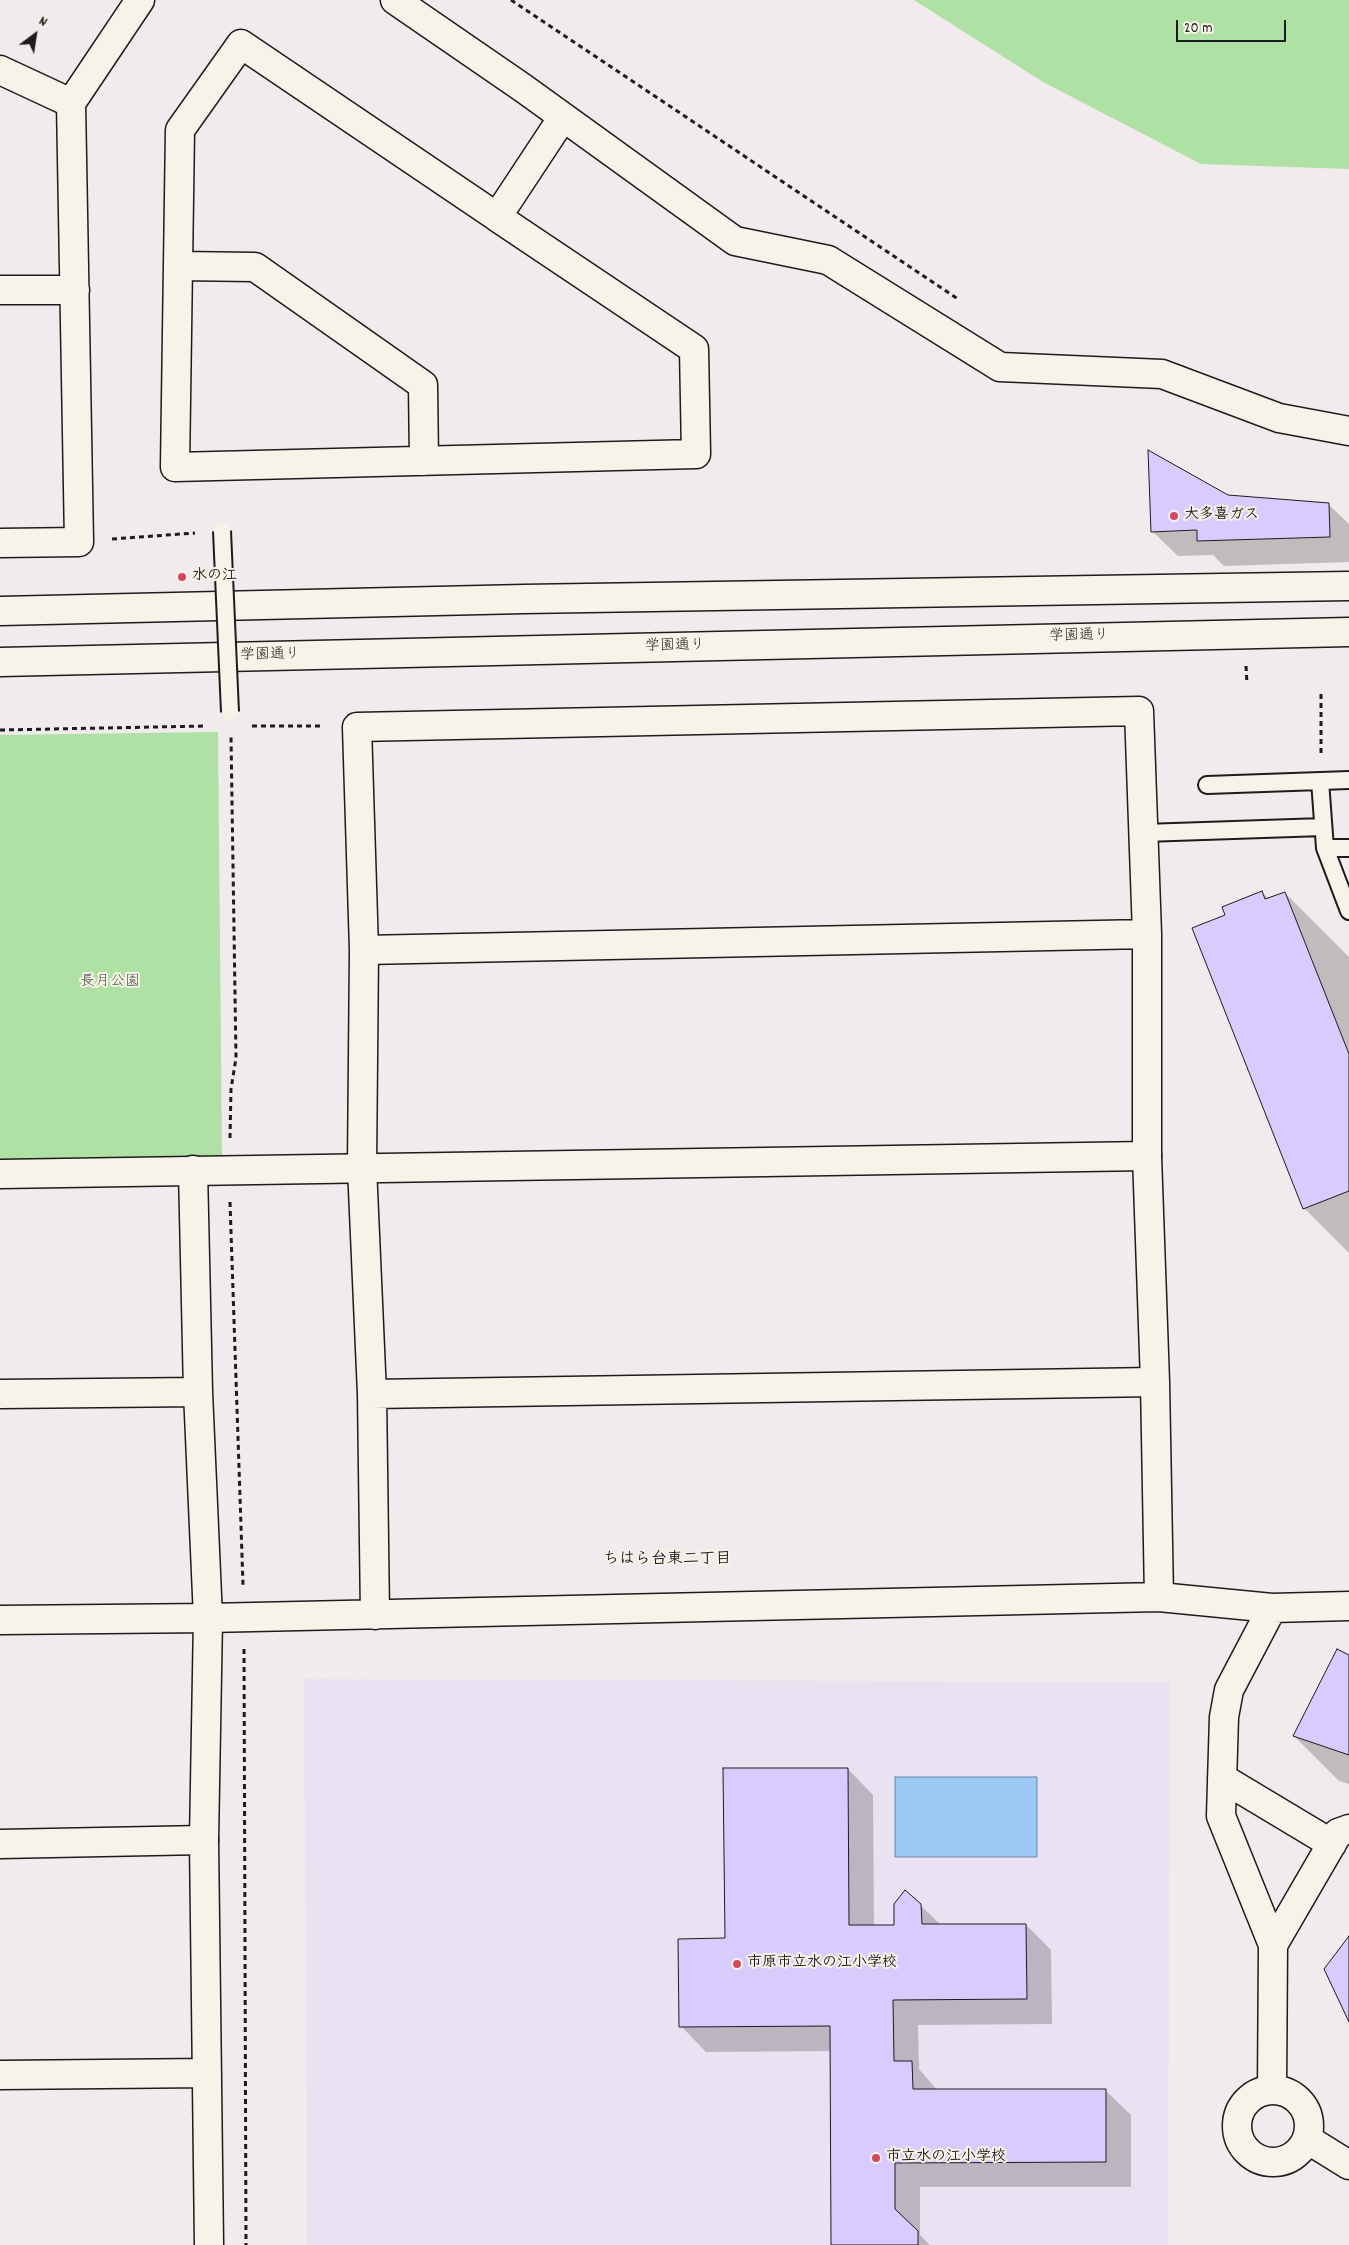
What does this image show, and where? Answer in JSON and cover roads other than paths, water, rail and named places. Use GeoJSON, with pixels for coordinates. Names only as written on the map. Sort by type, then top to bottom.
{"type":"FeatureCollection","features":[{"type":"Feature","properties":{"kind":"street"},"geometry":{"type":"LineString","coordinates":[[0,543],[79,542],[71,103],[140,0]]}},
{"type":"Feature","properties":{"kind":"street"},"geometry":{"type":"LineString","coordinates":[[395,0],[563,117],[735,241],[828,260],[1000,368],[1162,374],[1279,418],[1349,431]]}},
{"type":"Feature","properties":{"kind":"street"},"geometry":{"type":"LineString","coordinates":[[241,44],[694,349],[696,454],[175,467],[178,266],[180,130],[241,44]]}},
{"type":"Feature","properties":{"kind":"street"},"geometry":{"type":"LineString","coordinates":[[0,70],[71,103]]}},
{"type":"Feature","properties":{"kind":"street"},"geometry":{"type":"LineString","coordinates":[[497,218],[563,117]]}},
{"type":"Feature","properties":{"kind":"street"},"geometry":{"type":"LineString","coordinates":[[178,266],[255,267],[423,385],[424,461]]}},
{"type":"Feature","properties":{"kind":"street"},"geometry":{"type":"LineString","coordinates":[[0,290],[75,290]]}},
{"type":"Feature","properties":{"kind":"street"},"geometry":{"type":"LineString","coordinates":[[0,611],[564,598],[1349,586]]}},
{"type":"Feature","properties":{"kind":"street","name":"学園通り"},"geometry":{"type":"LineString","coordinates":[[0,662],[1349,632]]}},
{"type":"Feature","properties":{"kind":"street"},"geometry":{"type":"LineString","coordinates":[[374,1614],[372,1394],[362,1167],[364,950],[357,727],[1139,711],[1147,934],[1147,1156],[1156,1382],[1159,1598]]}},
{"type":"Feature","properties":{"kind":"street"},"geometry":{"type":"LineString","coordinates":[[364,950],[1147,934]]}},
{"type":"Feature","properties":{"kind":"street"},"geometry":{"type":"LineString","coordinates":[[0,1174],[1147,1156]]}},
{"type":"Feature","properties":{"kind":"street"},"geometry":{"type":"LineString","coordinates":[[193,1170],[198,1392],[208,1618],[204,1840],[209,2245]]}},
{"type":"Feature","properties":{"kind":"street"},"geometry":{"type":"LineString","coordinates":[[372,1394],[1156,1382]]}},
{"type":"Feature","properties":{"kind":"street"},"geometry":{"type":"LineString","coordinates":[[0,1394],[198,1392]]}},
{"type":"Feature","properties":{"kind":"street"},"geometry":{"type":"LineString","coordinates":[[0,1620],[208,1618],[1159,1598],[1272,1608],[1349,1606]]}},
{"type":"Feature","properties":{"kind":"street"},"geometry":{"type":"LineString","coordinates":[[1272,1608],[1229,1690],[1224,1717],[1221,1816],[1273,1945],[1272,2090]]}},
{"type":"Feature","properties":{"kind":"street"},"geometry":{"type":"LineString","coordinates":[[1222,1778],[1340,1837],[1273,1945]]}},
{"type":"Feature","properties":{"kind":"street"},"geometry":{"type":"LineString","coordinates":[[0,1844],[204,1840]]}},
{"type":"Feature","properties":{"kind":"street"},"geometry":{"type":"LineString","coordinates":[[0,2075],[207,2073]]}},
{"type":"Feature","properties":{"kind":"street"},"geometry":{"type":"LineString","coordinates":[[1272,2090],[1286,2093],[1298,2100],[1306,2112],[1309,2126],[1307,2139],[1299,2152],[1288,2160],[1274,2162],[1260,2160],[1248,2153],[1240,2141],[1236,2127],[1239,2113],[1247,2101],[1258,2093],[1272,2090]]}},
{"type":"Feature","properties":{"kind":"street"},"geometry":{"type":"LineString","coordinates":[[1307,2139],[1349,2165]]}},
{"type":"Feature","properties":{"kind":"lane"},"geometry":{"type":"LineString","coordinates":[[222,531],[230,712]]}},
{"type":"Feature","properties":{"kind":"lane"},"geometry":{"type":"LineString","coordinates":[[1207,785],[1349,780]]}},
{"type":"Feature","properties":{"kind":"lane"},"geometry":{"type":"LineString","coordinates":[[1320,781],[1325,848],[1348,905]]}},
{"type":"Feature","properties":{"kind":"lane"},"geometry":{"type":"LineString","coordinates":[[1144,833],[1323,827]]}},
{"type":"Feature","properties":{"kind":"lane"},"geometry":{"type":"LineString","coordinates":[[1325,848],[1349,848]]}},
{"type":"Feature","properties":{"kind":"water"},"geometry":{"type":"Polygon","coordinates":[[[895,1777],[1037,1777],[1037,1857],[895,1857],[895,1777]]]}},
{"type":"Feature","properties":{"kind":"place","name":"大多喜ガス"},"geometry":{"type":"Point","coordinates":[1174,516]}},
{"type":"Feature","properties":{"kind":"place","name":"水の江"},"geometry":{"type":"Point","coordinates":[182,577]}},
{"type":"Feature","properties":{"kind":"place","name":"市原市立水の江小学校"},"geometry":{"type":"Point","coordinates":[737,1964]}},
{"type":"Feature","properties":{"kind":"place","name":"市立水の江小学校"},"geometry":{"type":"Point","coordinates":[876,2158]}},
{"type":"Feature","properties":{"kind":"district","name":"ちはら台東二丁目"},"geometry":{"type":"Point","coordinates":[667,1561]}},
{"type":"Feature","properties":{"kind":"park label","name":"長月公園"},"geometry":{"type":"Point","coordinates":[110,983]}}]}
